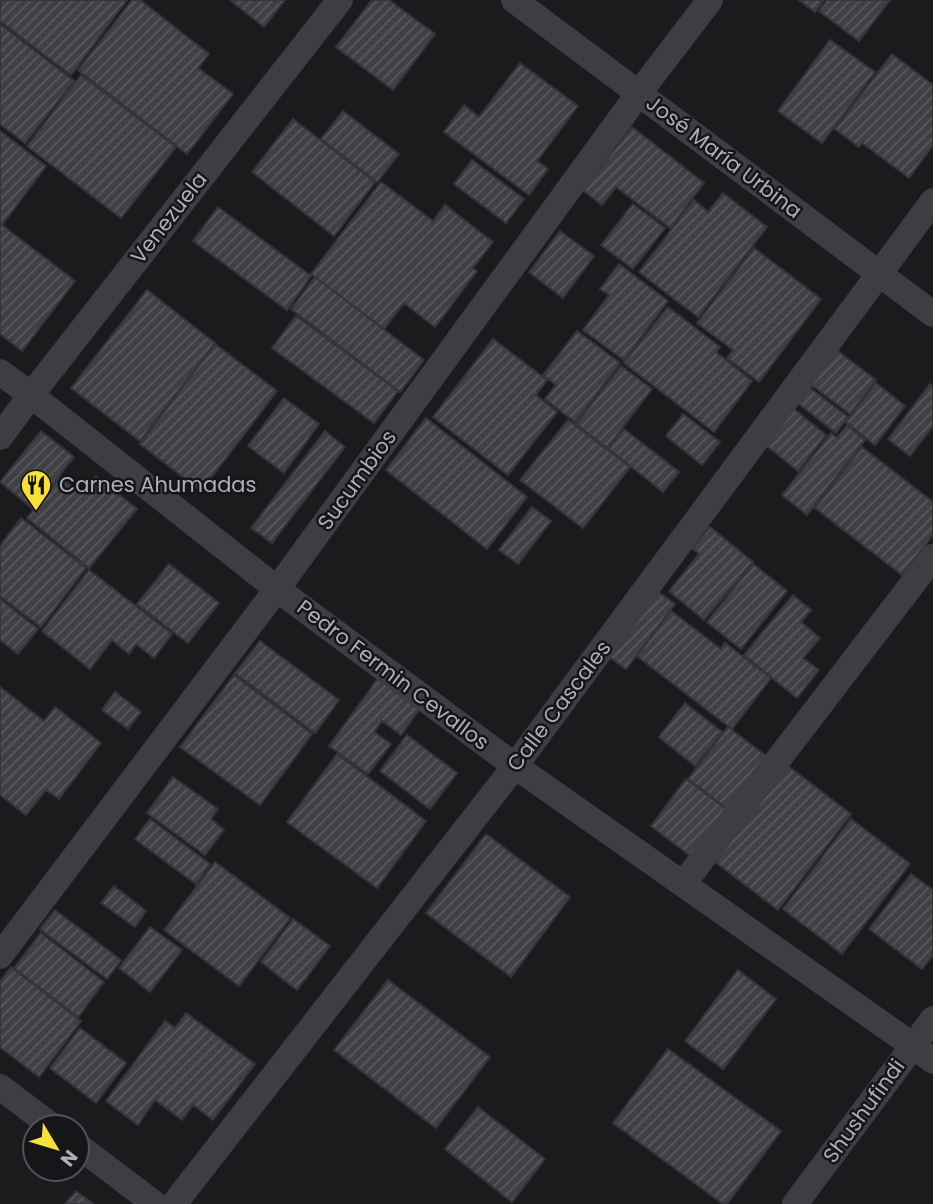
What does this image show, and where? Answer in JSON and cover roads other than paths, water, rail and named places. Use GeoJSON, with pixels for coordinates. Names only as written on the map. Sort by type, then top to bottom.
{"type":"FeatureCollection","features":[{"type":"Feature","properties":{"kind":"street","name":"Venezuela"},"geometry":{"type":"LineString","coordinates":[[0,437],[340,0]]}},
{"type":"Feature","properties":{"kind":"street","name":"José María Urbina"},"geometry":{"type":"LineString","coordinates":[[514,0],[933,314]]}},
{"type":"Feature","properties":{"kind":"street","name":"Sucumbios"},"geometry":{"type":"LineString","coordinates":[[0,956],[277,589],[639,93],[710,0]]}},
{"type":"Feature","properties":{"kind":"street","name":"Calle Cascales"},"geometry":{"type":"LineString","coordinates":[[174,1204],[515,766],[933,201]]}},
{"type":"Feature","properties":{"kind":"street","name":"Pedro Fermin Cevallos"},"geometry":{"type":"LineString","coordinates":[[0,372],[277,589],[515,766],[933,1061]]}},
{"type":"Feature","properties":{"kind":"street"},"geometry":{"type":"LineString","coordinates":[[683,884],[933,557]]}},
{"type":"Feature","properties":{"kind":"street","name":"Shushufindi"},"geometry":{"type":"LineString","coordinates":[[795,1204],[933,1019]]}},
{"type":"Feature","properties":{"kind":"street"},"geometry":{"type":"LineString","coordinates":[[0,1087],[34,1113]]}},
{"type":"Feature","properties":{"kind":"street"},"geometry":{"type":"LineString","coordinates":[[91,1156],[155,1204]]}},
{"type":"Feature","properties":{"kind":"place","name":"Carnes Ahumadas"},"geometry":{"type":"Point","coordinates":[36,512]}}]}
